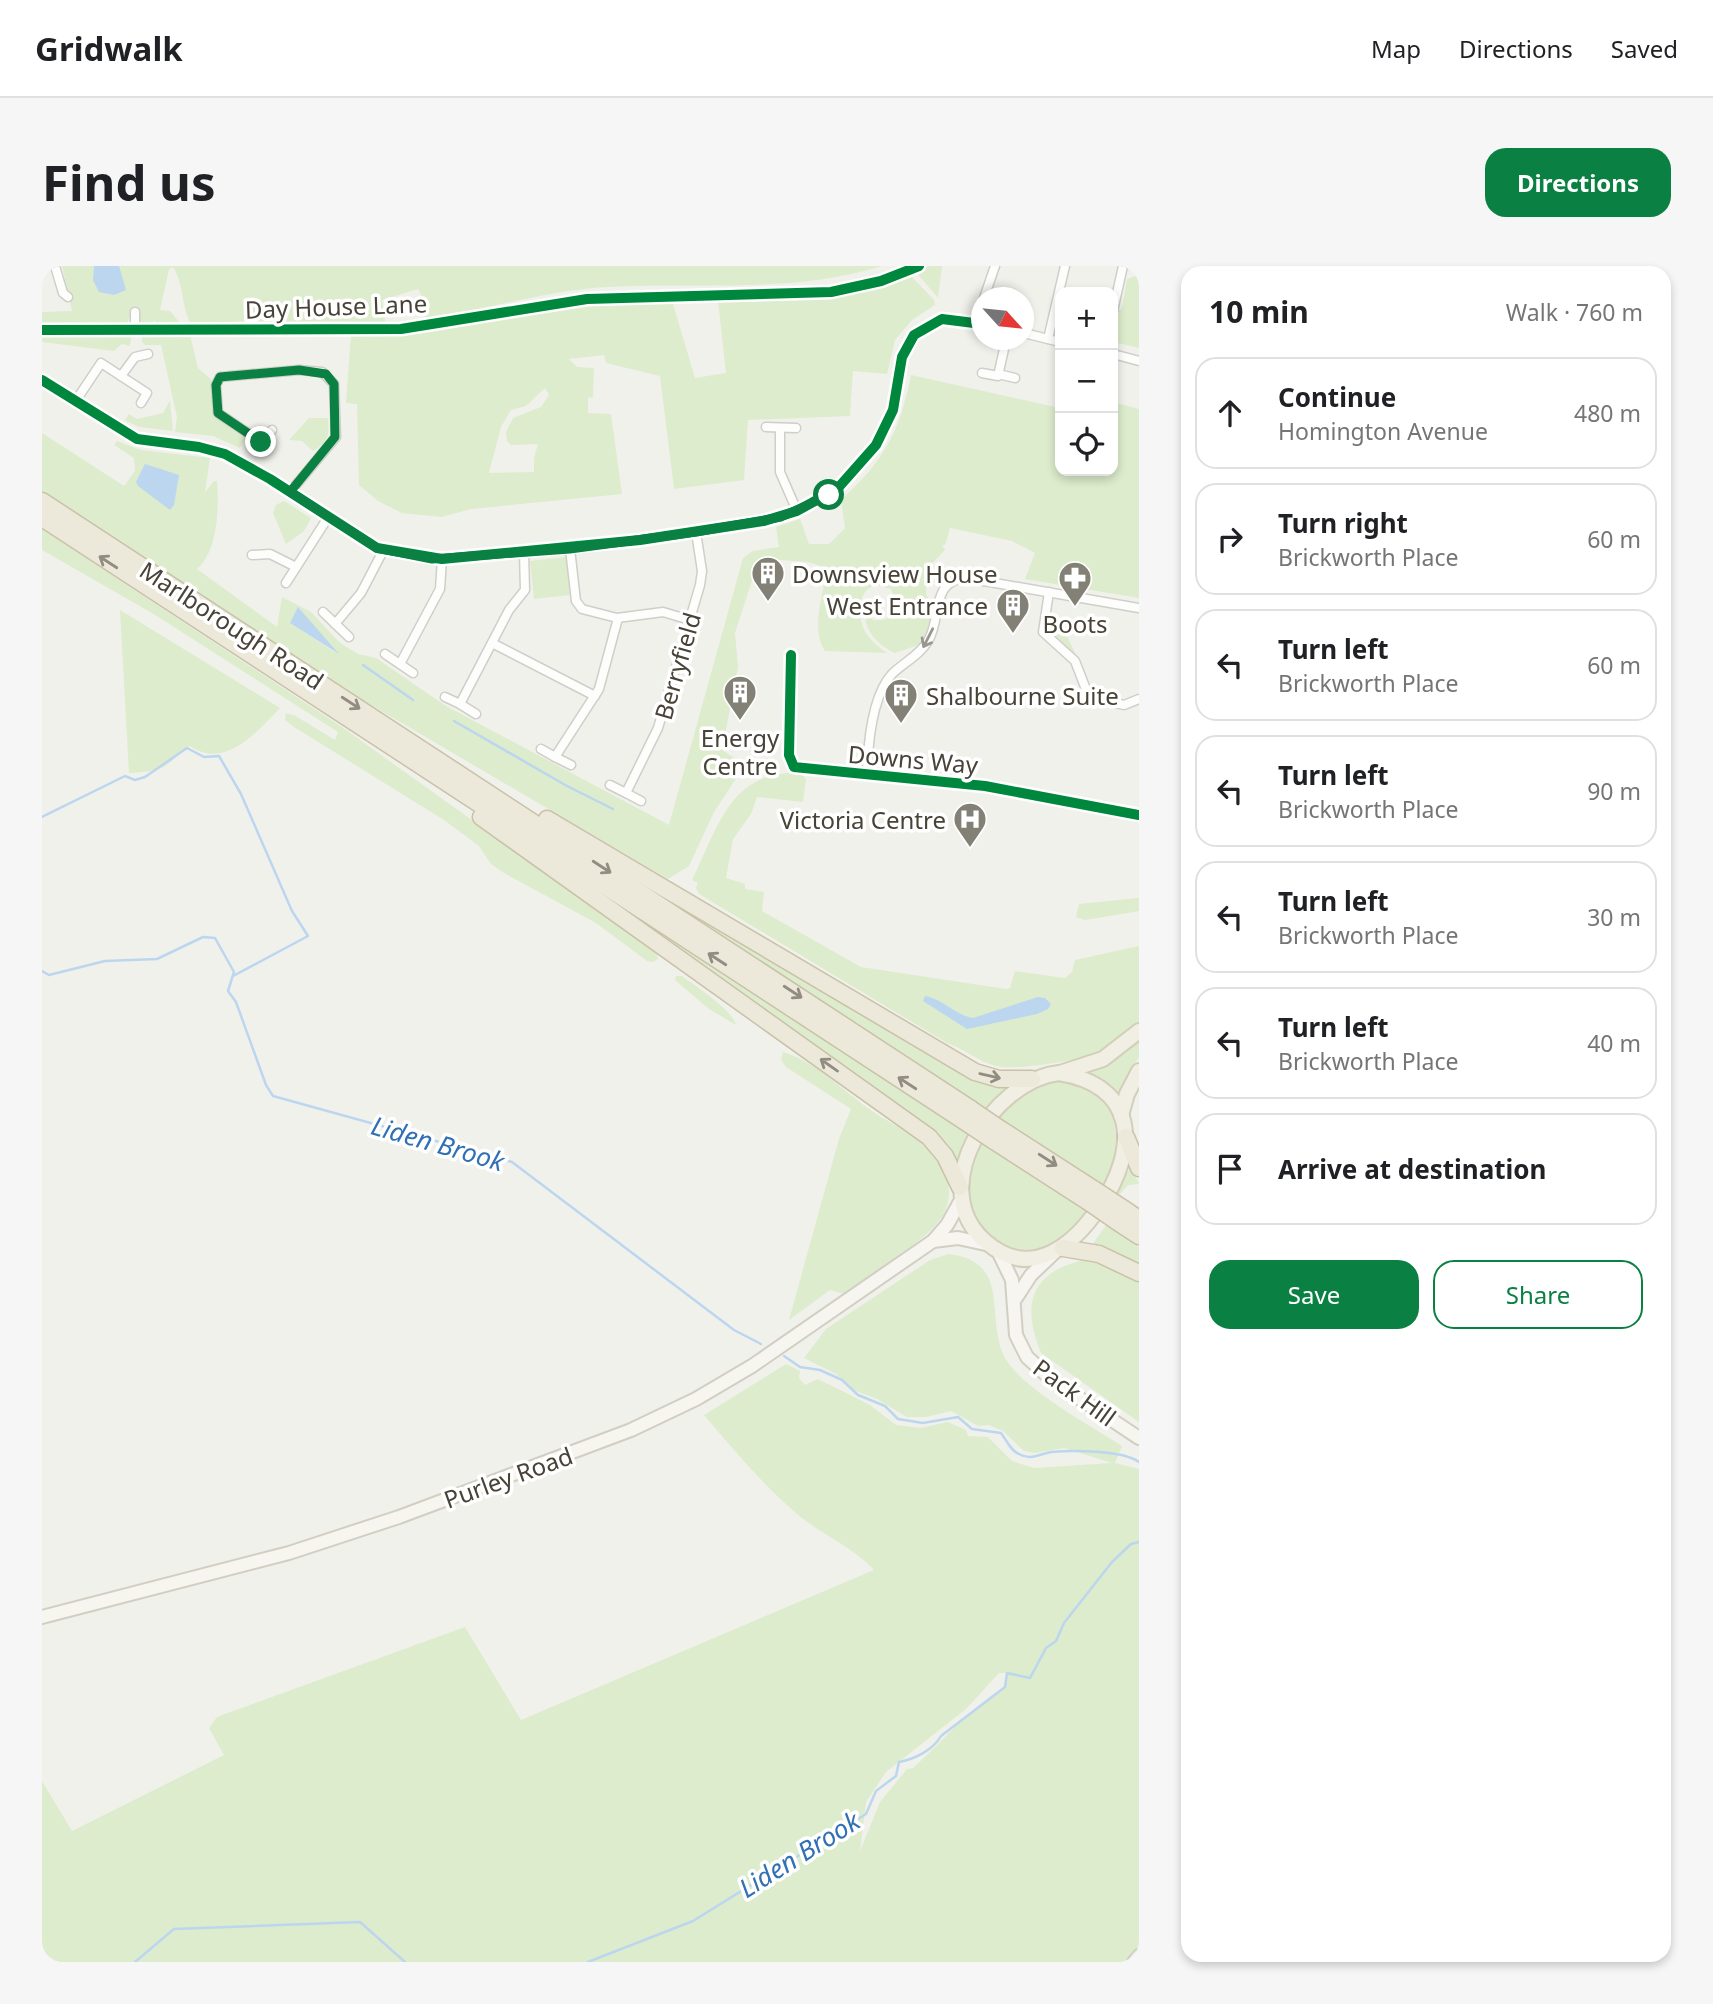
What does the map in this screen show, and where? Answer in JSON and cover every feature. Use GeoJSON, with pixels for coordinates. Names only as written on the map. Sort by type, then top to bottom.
{"type":"FeatureCollection","features":[{"type":"Feature","properties":{"kind":"highway","name":"Marlborough Road"},"geometry":{"type":"LineString","coordinates":[[42,501],[422,749]]}},
{"type":"Feature","properties":{"kind":"highway","name":"Marlborough Road"},"geometry":{"type":"LineString","coordinates":[[42,518],[397,752]]}},
{"type":"Feature","properties":{"kind":"highway"},"geometry":{"type":"LineString","coordinates":[[422,749],[680,896],[975,1072],[999,1079],[1032,1079]]}},
{"type":"Feature","properties":{"kind":"highway"},"geometry":{"type":"LineString","coordinates":[[422,749],[1091,1195],[1120,1215],[1139,1236]]}},
{"type":"Feature","properties":{"kind":"highway"},"geometry":{"type":"LineString","coordinates":[[397,752],[968,1115]]}},
{"type":"Feature","properties":{"kind":"highway"},"geometry":{"type":"LineString","coordinates":[[397,752],[435,783],[929,1137],[945,1156],[960,1194]]}},
{"type":"Feature","properties":{"kind":"highway"},"geometry":{"type":"LineString","coordinates":[[1126,1137],[1139,1167]]}},
{"type":"Feature","properties":{"kind":"highway"},"geometry":{"type":"LineString","coordinates":[[1120,1215],[1139,1219]]}},
{"type":"Feature","properties":{"kind":"highway"},"geometry":{"type":"LineString","coordinates":[[1059,1250],[1099,1254],[1139,1273]]}},
{"type":"Feature","properties":{"kind":"main road"},"geometry":{"type":"LineString","coordinates":[[993,1247],[970,1223],[960,1194],[964,1161],[988,1123],[1007,1097],[1032,1079],[1097,1061],[1139,1031]]}},
{"type":"Feature","properties":{"kind":"main road"},"geometry":{"type":"LineString","coordinates":[[1121,1115],[1126,1094],[1139,1070]]}},
{"type":"Feature","properties":{"kind":"main road"},"geometry":{"type":"LineString","coordinates":[[1016,1298],[1031,1275],[1081,1234],[1111,1189],[1122,1166],[1126,1137],[1121,1115],[1107,1095],[1095,1084],[1059,1073]]}},
{"type":"Feature","properties":{"kind":"main road","name":"Purley Road"},"geometry":{"type":"LineString","coordinates":[[42,1617],[289,1553],[399,1517],[631,1430],[696,1399],[752,1366],[933,1241],[950,1221],[960,1194]]}},
{"type":"Feature","properties":{"kind":"main road"},"geometry":{"type":"LineString","coordinates":[[933,1241],[957,1238],[1028,1257],[1059,1250]]}},
{"type":"Feature","properties":{"kind":"main road","name":"Pack Hill"},"geometry":{"type":"LineString","coordinates":[[993,1247],[1010,1273],[1016,1298],[1016,1335],[1030,1361],[1052,1380],[1139,1438]]}},
{"type":"Feature","properties":{"kind":"main road"},"geometry":{"type":"LineString","coordinates":[[1134,1962],[1139,1956]]}},
{"type":"Feature","properties":{"kind":"street"},"geometry":{"type":"LineString","coordinates":[[55,266],[63,293],[68,297]]}},
{"type":"Feature","properties":{"kind":"street","name":"Day House Lane"},"geometry":{"type":"LineString","coordinates":[[120,330],[401,329],[587,299],[831,292],[881,281],[919,266]]}},
{"type":"Feature","properties":{"kind":"street"},"geometry":{"type":"LineString","coordinates":[[988,287],[995,266]]}},
{"type":"Feature","properties":{"kind":"street"},"geometry":{"type":"LineString","coordinates":[[1048,339],[1065,266]]}},
{"type":"Feature","properties":{"kind":"street"},"geometry":{"type":"LineString","coordinates":[[1118,288],[1123,266]]}},
{"type":"Feature","properties":{"kind":"street"},"geometry":{"type":"LineString","coordinates":[[135,312],[135,330]]}},
{"type":"Feature","properties":{"kind":"street"},"geometry":{"type":"LineString","coordinates":[[42,380],[137,439],[217,451],[290,492],[327,519],[383,551],[442,559],[570,549],[696,532],[774,519],[797,511],[838,488],[876,446],[890,420],[902,357],[914,335],[942,319],[971,322]]}},
{"type":"Feature","properties":{"kind":"street"},"geometry":{"type":"LineString","coordinates":[[1034,336],[1055,341]]}},
{"type":"Feature","properties":{"kind":"street"},"geometry":{"type":"LineString","coordinates":[[998,374],[1004,350]]}},
{"type":"Feature","properties":{"kind":"street"},"geometry":{"type":"LineString","coordinates":[[121,376],[135,357],[148,354]]}},
{"type":"Feature","properties":{"kind":"street"},"geometry":{"type":"LineString","coordinates":[[1118,355],[1139,361]]}},
{"type":"Feature","properties":{"kind":"street"},"geometry":{"type":"LineString","coordinates":[[75,402],[101,363],[147,393],[141,403]]}},
{"type":"Feature","properties":{"kind":"street"},"geometry":{"type":"LineString","coordinates":[[272,430],[261,442],[218,413],[216,385],[220,377],[310,370],[322,372],[331,379],[336,415],[334,440],[315,458],[290,492]]}},
{"type":"Feature","properties":{"kind":"street"},"geometry":{"type":"LineString","coordinates":[[982,373],[1015,378]]}},
{"type":"Feature","properties":{"kind":"street"},"geometry":{"type":"LineString","coordinates":[[766,427],[796,428]]}},
{"type":"Feature","properties":{"kind":"street"},"geometry":{"type":"LineString","coordinates":[[780,428],[780,472],[797,511]]}},
{"type":"Feature","properties":{"kind":"street"},"geometry":{"type":"LineString","coordinates":[[286,583],[327,519]]}},
{"type":"Feature","properties":{"kind":"street","name":"Berryfield"},"geometry":{"type":"LineString","coordinates":[[626,793],[658,728],[690,620],[702,571],[696,532]]}},
{"type":"Feature","properties":{"kind":"street"},"geometry":{"type":"LineString","coordinates":[[570,549],[577,604],[585,610],[618,618],[663,612],[690,620]]}},
{"type":"Feature","properties":{"kind":"street"},"geometry":{"type":"LineString","coordinates":[[335,624],[361,593],[383,551]]}},
{"type":"Feature","properties":{"kind":"street"},"geometry":{"type":"LineString","coordinates":[[460,704],[509,610],[526,587],[524,553]]}},
{"type":"Feature","properties":{"kind":"street"},"geometry":{"type":"LineString","coordinates":[[252,555],[270,554],[296,567]]}},
{"type":"Feature","properties":{"kind":"street"},"geometry":{"type":"LineString","coordinates":[[400,664],[440,589],[442,559]]}},
{"type":"Feature","properties":{"kind":"street"},"geometry":{"type":"LineString","coordinates":[[867,773],[882,690],[892,674],[930,639],[939,596],[953,581],[966,578],[1139,608]]}},
{"type":"Feature","properties":{"kind":"street"},"geometry":{"type":"LineString","coordinates":[[1049,592],[1043,632],[1075,661],[1089,697],[1124,705],[1139,699]]}},
{"type":"Feature","properties":{"kind":"street"},"geometry":{"type":"LineString","coordinates":[[323,612],[349,637]]}},
{"type":"Feature","properties":{"kind":"street"},"geometry":{"type":"LineString","coordinates":[[555,757],[595,696],[618,618]]}},
{"type":"Feature","properties":{"kind":"street"},"geometry":{"type":"LineString","coordinates":[[492,643],[595,696]]}},
{"type":"Feature","properties":{"kind":"street"},"geometry":{"type":"LineString","coordinates":[[385,654],[413,673]]}},
{"type":"Feature","properties":{"kind":"street","name":"Downs Way"},"geometry":{"type":"LineString","coordinates":[[791,655],[789,749],[792,764],[801,770],[867,773],[985,786],[1139,815]]}},
{"type":"Feature","properties":{"kind":"street"},"geometry":{"type":"LineString","coordinates":[[445,697],[476,714]]}},
{"type":"Feature","properties":{"kind":"street"},"geometry":{"type":"LineString","coordinates":[[541,749],[571,765]]}},
{"type":"Feature","properties":{"kind":"street"},"geometry":{"type":"LineString","coordinates":[[610,785],[641,801]]}},
{"type":"Feature","properties":{"kind":"green space"},"geometry":{"type":"Polygon","coordinates":[[[62,266],[882,266],[848,275],[780,284],[585,289],[425,318],[426,304],[418,289],[382,300],[385,322],[247,321],[191,324],[173,267],[169,270],[160,310],[170,311],[190,335],[198,368],[211,379],[212,401],[217,414],[246,438],[240,448],[213,436],[175,432],[177,417],[161,345],[145,345],[142,342],[142,337],[154,332],[155,320],[148,325],[138,321],[131,313],[126,326],[42,326],[42,312],[72,311],[62,266]]]}},
{"type":"Feature","properties":{"kind":"green space"},"geometry":{"type":"Polygon","coordinates":[[[928,266],[942,266],[938,298],[916,272],[928,266]]]}},
{"type":"Feature","properties":{"kind":"green space"},"geometry":{"type":"Polygon","coordinates":[[[909,274],[934,300],[935,305],[912,320],[895,340],[887,374],[853,371],[850,416],[748,420],[744,480],[674,489],[660,376],[606,363],[604,355],[569,359],[577,367],[594,368],[593,397],[588,398],[588,413],[611,414],[622,494],[471,509],[442,517],[402,513],[378,501],[359,485],[357,404],[346,403],[351,335],[428,332],[626,290],[634,302],[673,304],[695,378],[726,373],[718,301],[815,296],[885,282],[909,274]],[[545,388],[526,406],[511,410],[501,427],[489,473],[534,472],[538,444],[511,445],[507,441],[506,432],[513,418],[541,407],[549,395],[545,388]]]}},
{"type":"Feature","properties":{"kind":"green space"},"geometry":{"type":"Polygon","coordinates":[[[1139,275],[1139,348],[1118,343],[1118,311],[1122,308],[1127,279],[1139,275]]]}},
{"type":"Feature","properties":{"kind":"green space"},"geometry":{"type":"Polygon","coordinates":[[[126,333],[131,338],[130,346],[122,344],[114,351],[42,342],[42,334],[126,333]]]}},
{"type":"Feature","properties":{"kind":"green space"},"geometry":{"type":"Polygon","coordinates":[[[911,375],[1055,407],[1055,476],[1118,476],[1118,403],[1139,409],[1139,598],[1025,579],[1035,553],[1012,541],[950,528],[945,545],[942,545],[945,550],[927,569],[926,594],[933,606],[924,643],[895,653],[874,638],[867,627],[865,614],[874,620],[886,619],[897,604],[891,589],[876,585],[869,588],[862,598],[861,620],[868,636],[887,653],[825,651],[818,621],[827,568],[808,562],[767,559],[756,568],[735,633],[738,667],[722,750],[742,763],[741,771],[714,812],[689,866],[668,879],[342,688],[42,492],[42,433],[124,486],[135,471],[134,458],[114,445],[117,441],[141,450],[210,458],[205,492],[217,481],[216,528],[209,551],[197,569],[277,627],[282,597],[311,612],[340,643],[358,654],[376,658],[446,706],[669,825],[743,558],[753,551],[779,547],[776,527],[800,519],[809,544],[829,544],[845,528],[841,500],[879,458],[901,413],[911,375]],[[299,608],[290,623],[336,653],[299,608]]]}},
{"type":"Feature","properties":{"kind":"green space"},"geometry":{"type":"Polygon","coordinates":[[[170,401],[173,431],[139,427],[125,420],[129,414],[137,419],[163,413],[170,401]]]}},
{"type":"Feature","properties":{"kind":"green space"},"geometry":{"type":"Polygon","coordinates":[[[309,418],[328,418],[327,438],[313,451],[302,441],[289,440],[309,418]]]}},
{"type":"Feature","properties":{"kind":"green space"},"geometry":{"type":"Polygon","coordinates":[[[284,501],[311,518],[304,531],[286,544],[273,513],[276,505],[284,501]]]}},
{"type":"Feature","properties":{"kind":"green space"},"geometry":{"type":"Polygon","coordinates":[[[42,529],[342,727],[645,944],[657,953],[658,959],[647,961],[596,923],[504,873],[491,864],[479,846],[444,820],[294,727],[285,720],[286,713],[294,715],[335,740],[338,732],[152,613],[42,550],[42,529]]]}},
{"type":"Feature","properties":{"kind":"green space"},"geometry":{"type":"Polygon","coordinates":[[[566,557],[570,595],[534,599],[530,561],[566,557]]]}},
{"type":"Feature","properties":{"kind":"green space"},"geometry":{"type":"Polygon","coordinates":[[[120,610],[280,708],[261,728],[228,751],[215,754],[190,746],[159,769],[129,773],[120,610]]]}},
{"type":"Feature","properties":{"kind":"green space"},"geometry":{"type":"Polygon","coordinates":[[[1049,620],[1069,625],[1064,630],[1081,665],[1071,651],[1050,634],[1049,620]]]}},
{"type":"Feature","properties":{"kind":"green space"},"geometry":{"type":"Polygon","coordinates":[[[801,773],[806,779],[803,802],[757,797],[751,814],[733,839],[726,878],[745,884],[745,889],[764,892],[762,911],[861,967],[1006,989],[1010,988],[1015,971],[1065,978],[1072,972],[1075,960],[1139,946],[1139,1023],[1104,1050],[1094,1054],[1034,1066],[996,1066],[947,1043],[699,894],[696,888],[698,883],[692,880],[719,822],[730,805],[743,791],[758,781],[777,774],[801,773]]]}},
{"type":"Feature","properties":{"kind":"green space"},"geometry":{"type":"Polygon","coordinates":[[[555,861],[972,1136],[956,1164],[555,861]]]}},
{"type":"Feature","properties":{"kind":"green space"},"geometry":{"type":"Polygon","coordinates":[[[610,864],[964,1076],[980,1083],[1006,1087],[989,1110],[610,864]]]}},
{"type":"Feature","properties":{"kind":"green space"},"geometry":{"type":"Polygon","coordinates":[[[1139,898],[1139,911],[1085,920],[1076,917],[1079,904],[1139,898]]]}},
{"type":"Feature","properties":{"kind":"green space"},"geometry":{"type":"Polygon","coordinates":[[[676,976],[682,976],[713,999],[728,1012],[736,1025],[709,1009],[675,980],[676,976]]]}},
{"type":"Feature","properties":{"kind":"green space"},"geometry":{"type":"Polygon","coordinates":[[[1139,1037],[1139,1057],[1117,1095],[1104,1080],[1088,1071],[1115,1058],[1139,1037]]]}},
{"type":"Feature","properties":{"kind":"green space"},"geometry":{"type":"Polygon","coordinates":[[[783,1052],[819,1070],[872,1111],[929,1148],[943,1167],[949,1196],[941,1219],[913,1245],[857,1287],[844,1294],[830,1290],[789,1320],[839,1139],[851,1109],[786,1067],[781,1060],[783,1052]]]}},
{"type":"Feature","properties":{"kind":"green space"},"geometry":{"type":"Polygon","coordinates":[[[1058,1080],[1080,1085],[1096,1093],[1107,1104],[1113,1117],[1115,1149],[1107,1187],[1097,1180],[1094,1183],[1010,1128],[1011,1125],[999,1117],[1025,1089],[1058,1080]]]}},
{"type":"Feature","properties":{"kind":"green space"},"geometry":{"type":"Polygon","coordinates":[[[981,1143],[994,1151],[996,1147],[1079,1201],[1077,1206],[1089,1213],[1066,1237],[1041,1248],[1017,1249],[995,1240],[978,1223],[968,1200],[969,1173],[981,1143]]]}},
{"type":"Feature","properties":{"kind":"green space"},"geometry":{"type":"Polygon","coordinates":[[[1131,1166],[1139,1184],[1128,1185],[1119,1195],[1116,1193],[1131,1166]]]}},
{"type":"Feature","properties":{"kind":"green space"},"geometry":{"type":"Polygon","coordinates":[[[1107,1224],[1139,1247],[1139,1265],[1092,1245],[1107,1224]]]}},
{"type":"Feature","properties":{"kind":"green space"},"geometry":{"type":"Polygon","coordinates":[[[949,1254],[969,1259],[981,1268],[989,1279],[999,1340],[1004,1356],[1012,1368],[1040,1393],[1122,1446],[1115,1463],[1139,1469],[1139,1948],[1127,1962],[42,1962],[42,1781],[72,1831],[224,1755],[209,1728],[217,1717],[465,1627],[521,1720],[874,1570],[783,1502],[704,1415],[786,1364],[800,1371],[799,1378],[805,1385],[818,1379],[870,1405],[896,1425],[920,1428],[948,1422],[966,1430],[968,1436],[988,1437],[1012,1461],[1034,1468],[1112,1463],[1064,1448],[1035,1453],[1024,1451],[1003,1431],[989,1425],[978,1426],[951,1411],[926,1417],[907,1417],[877,1399],[856,1391],[836,1374],[804,1358],[826,1329],[930,1260],[949,1254]],[[999,1673],[966,1709],[886,1772],[866,1802],[860,1851],[880,1802],[907,1769],[913,1768],[967,1715],[1003,1689],[1007,1673],[999,1673]]]}},
{"type":"Feature","properties":{"kind":"green space"},"geometry":{"type":"Polygon","coordinates":[[[1084,1257],[1139,1281],[1139,1422],[1041,1353],[1037,1341],[1032,1317],[1034,1295],[1048,1276],[1084,1257]]]}},
{"type":"Feature","properties":{"kind":"water"},"geometry":{"type":"Polygon","coordinates":[[[94,266],[119,266],[126,290],[114,295],[99,292],[93,280],[94,266]]]}},
{"type":"Feature","properties":{"kind":"water"},"geometry":{"type":"Polygon","coordinates":[[[145,464],[179,475],[174,505],[170,510],[138,486],[136,482],[145,464]]]}},
{"type":"Feature","properties":{"kind":"water"},"geometry":{"type":"Polygon","coordinates":[[[298,607],[339,654],[290,623],[298,607]]]}},
{"type":"Feature","properties":{"kind":"water"},"geometry":{"type":"Polygon","coordinates":[[[925,996],[973,1018],[1038,997],[1045,998],[1051,1004],[1048,1009],[1037,1014],[967,1029],[923,1001],[925,996]]]}},
{"type":"Feature","properties":{"kind":"waterway"},"geometry":{"type":"LineString","coordinates":[[363,665],[413,700]]}},
{"type":"Feature","properties":{"kind":"waterway"},"geometry":{"type":"LineString","coordinates":[[454,721],[567,786],[613,809]]}},
{"type":"Feature","properties":{"kind":"waterway","name":"Liden Brook"},"geometry":{"type":"LineString","coordinates":[[42,817],[125,776],[135,780],[145,777],[187,748],[204,757],[219,756],[241,794],[292,911],[308,936],[233,976]]}},
{"type":"Feature","properties":{"kind":"waterway","name":"Liden Brook"},"geometry":{"type":"LineString","coordinates":[[42,971],[49,975],[105,961],[157,959],[203,937],[215,938],[234,972],[228,991],[236,1002],[266,1085],[273,1096],[512,1162],[734,1330],[761,1344]]}},
{"type":"Feature","properties":{"kind":"waterway","name":"Liden Brook"},"geometry":{"type":"LineString","coordinates":[[784,1356],[800,1367],[820,1370],[842,1380],[858,1395],[885,1406],[898,1419],[923,1423],[958,1417],[972,1429],[1001,1433],[1013,1450],[1027,1457],[1051,1452],[1084,1451],[1121,1455],[1139,1462]]}},
{"type":"Feature","properties":{"kind":"waterway","name":"Liden Brook"},"geometry":{"type":"LineString","coordinates":[[588,1962],[693,1921],[866,1814],[876,1791],[896,1776],[899,1762],[928,1750],[941,1736],[1005,1687],[1007,1673],[1030,1678],[1046,1648],[1056,1641],[1064,1623],[1112,1562],[1131,1544],[1139,1542]]}},
{"type":"Feature","properties":{"kind":"waterway","name":"Liden Brook"},"geometry":{"type":"LineString","coordinates":[[135,1962],[174,1929],[360,1922],[405,1962]]}},
{"type":"Feature","properties":{"kind":"cycle path"},"geometry":{"type":"LineString","coordinates":[[42,330],[401,329],[587,299],[831,292],[881,281],[919,266]]}},
{"type":"Feature","properties":{"kind":"cycle path"},"geometry":{"type":"LineString","coordinates":[[42,380],[137,439],[199,447],[225,454],[270,479],[377,548],[442,559],[640,540],[764,521],[797,511],[838,488],[876,445],[893,410],[902,357],[914,335],[942,319],[971,323]]}},
{"type":"Feature","properties":{"kind":"cycle path"},"geometry":{"type":"LineString","coordinates":[[791,655],[789,755],[794,767],[985,786],[1139,815]]}},
{"type":"Feature","properties":{"kind":"place","name":"Downsview House"},"geometry":{"type":"Point","coordinates":[768,603]}},
{"type":"Feature","properties":{"kind":"place","name":"Boots"},"geometry":{"type":"Point","coordinates":[1075,608]}},
{"type":"Feature","properties":{"kind":"place","name":"West Entrance"},"geometry":{"type":"Point","coordinates":[1013,635]}},
{"type":"Feature","properties":{"kind":"place","name":"Energy Centre"},"geometry":{"type":"Point","coordinates":[740,722]}},
{"type":"Feature","properties":{"kind":"place","name":"Shalbourne Suite"},"geometry":{"type":"Point","coordinates":[901,725]}},
{"type":"Feature","properties":{"kind":"place","name":"Victoria Centre"},"geometry":{"type":"Point","coordinates":[970,849]}},
{"type":"Feature","properties":{"kind":"route"},"geometry":{"type":"LineString","coordinates":[[261,442],[218,413],[216,385],[220,377],[225,374],[299,370],[315,370],[326,374],[334,384],[337,429],[335,437],[332,444],[306,469],[290,492],[337,525],[383,551],[432,559],[570,549],[696,532],[781,517],[829,495]]}}]}
